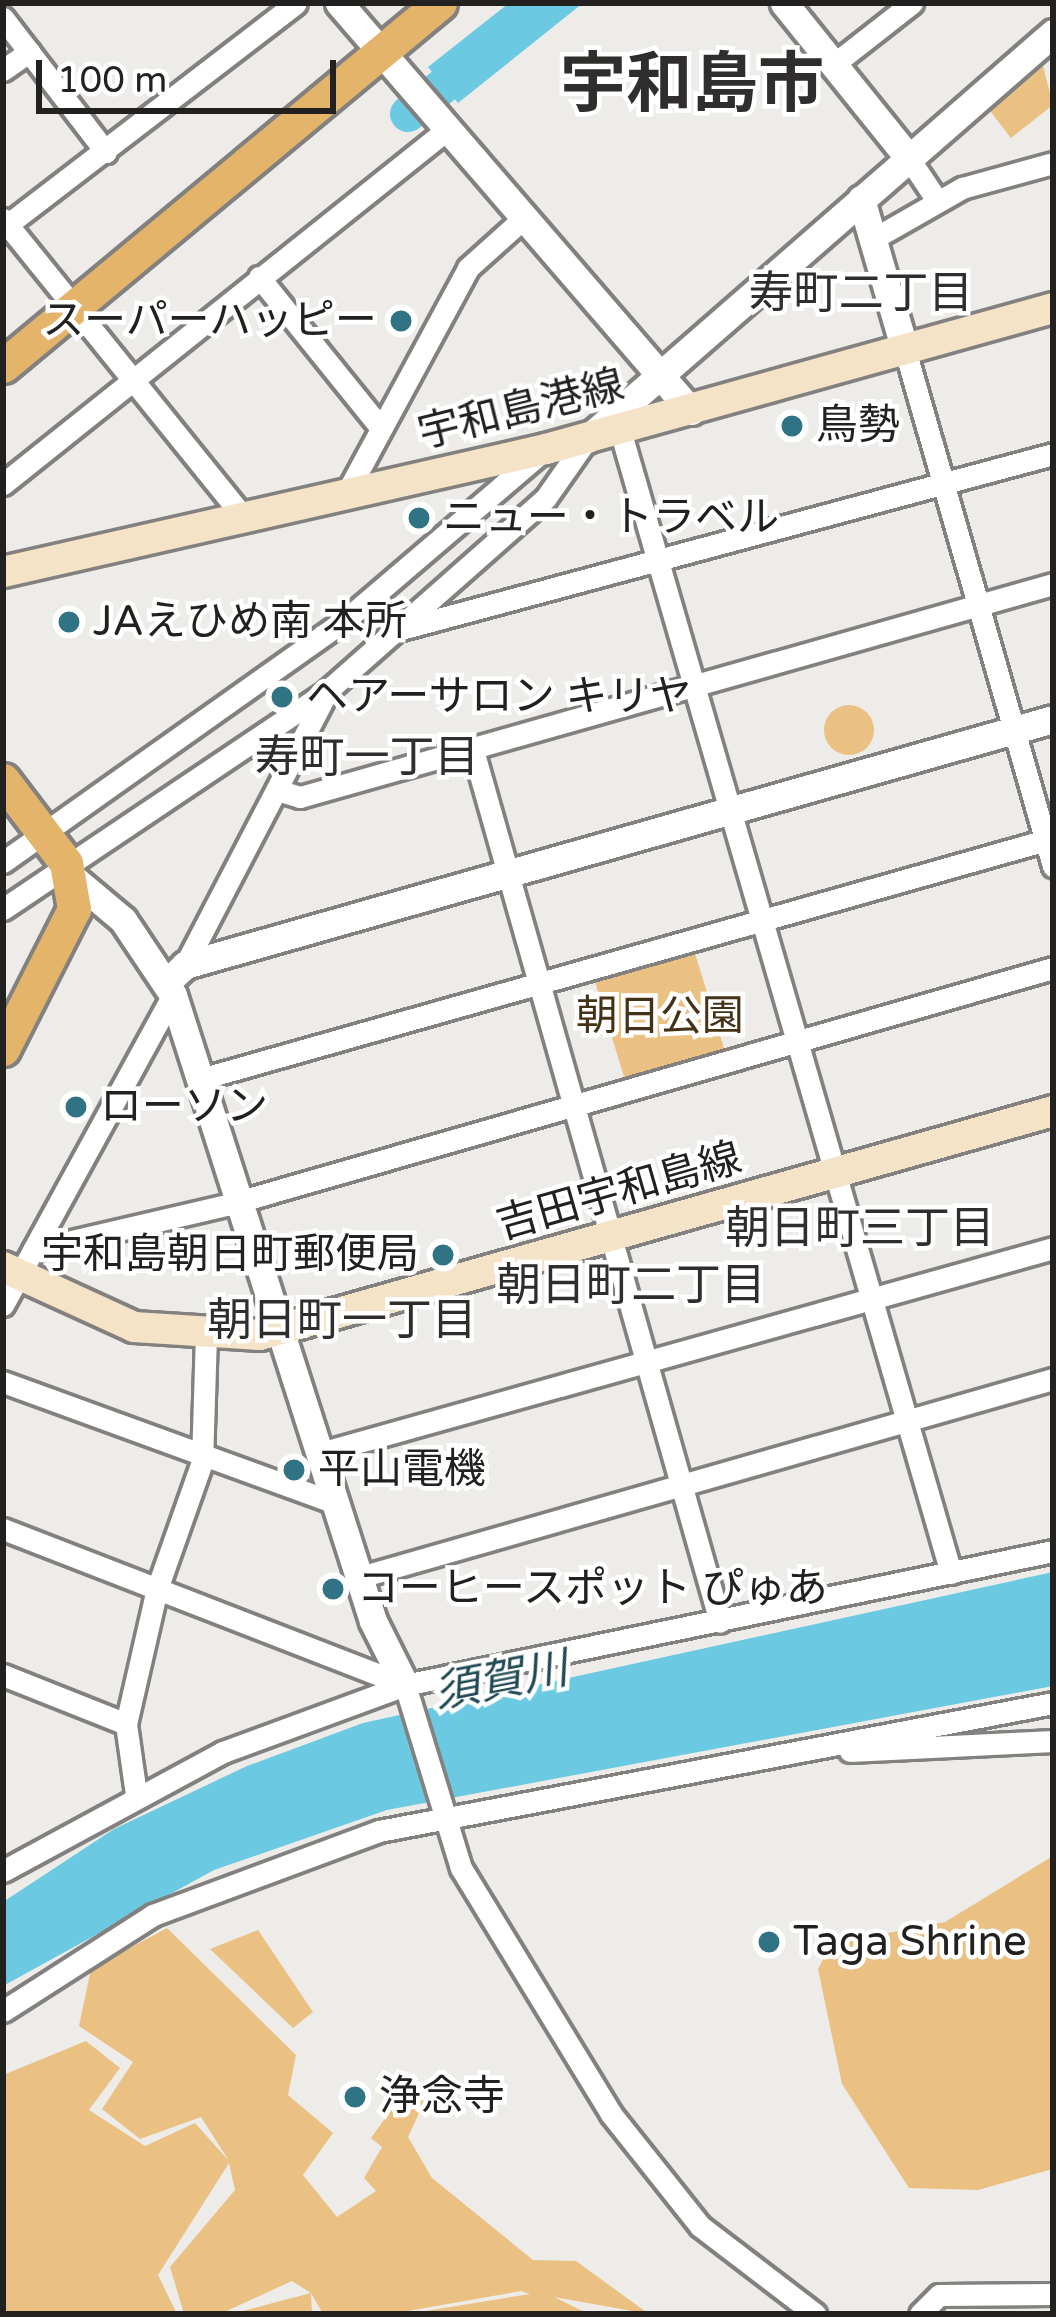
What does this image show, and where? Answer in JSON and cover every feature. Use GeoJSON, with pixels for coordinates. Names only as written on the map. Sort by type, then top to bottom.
{"type":"FeatureCollection","features":[{"type":"Feature","properties":{"kind":"highway"},"geometry":{"type":"LineString","coordinates":[[3,366],[440,3]]}},
{"type":"Feature","properties":{"kind":"highway"},"geometry":{"type":"LineString","coordinates":[[3,780],[69,871],[59,946],[3,1049]]}},
{"type":"Feature","properties":{"kind":"main road","name":"宇和島港線"},"geometry":{"type":"LineString","coordinates":[[3,572],[587,439],[1053,308]]}},
{"type":"Feature","properties":{"kind":"main road","name":"吉田宇和島線"},"geometry":{"type":"LineString","coordinates":[[11,1273],[134,1327],[206,1336],[282,1332],[1053,1112]]}},
{"type":"Feature","properties":{"kind":"street"},"geometry":{"type":"LineString","coordinates":[[24,3],[3,14],[106,152]]}},
{"type":"Feature","properties":{"kind":"street"},"geometry":{"type":"LineString","coordinates":[[243,516],[4,224],[106,152],[296,3]]}},
{"type":"Feature","properties":{"kind":"street"},"geometry":{"type":"LineString","coordinates":[[339,3],[691,411]]}},
{"type":"Feature","properties":{"kind":"street"},"geometry":{"type":"LineString","coordinates":[[784,3],[936,200]]}},
{"type":"Feature","properties":{"kind":"street"},"geometry":{"type":"LineString","coordinates":[[834,64],[912,3]]}},
{"type":"Feature","properties":{"kind":"street"},"geometry":{"type":"LineString","coordinates":[[3,909],[69,871],[327,691],[545,499],[587,439],[656,369],[1053,33]]}},
{"type":"Feature","properties":{"kind":"street"},"geometry":{"type":"LineString","coordinates":[[3,70],[29,52]]}},
{"type":"Feature","properties":{"kind":"street"},"geometry":{"type":"LineString","coordinates":[[3,484],[444,123]]}},
{"type":"Feature","properties":{"kind":"street"},"geometry":{"type":"LineString","coordinates":[[873,239],[936,200],[1053,163]]}},
{"type":"Feature","properties":{"kind":"street"},"geometry":{"type":"LineString","coordinates":[[861,199],[1049,839],[1053,866]]}},
{"type":"Feature","properties":{"kind":"street"},"geometry":{"type":"LineString","coordinates":[[346,494],[377,423],[468,268],[526,216]]}},
{"type":"Feature","properties":{"kind":"street"},"geometry":{"type":"LineString","coordinates":[[259,277],[377,423]]}},
{"type":"Feature","properties":{"kind":"street"},"geometry":{"type":"LineString","coordinates":[[620,430],[951,1573]]}},
{"type":"Feature","properties":{"kind":"street"},"geometry":{"type":"LineString","coordinates":[[3,862],[344,620],[546,449]]}},
{"type":"Feature","properties":{"kind":"street"},"geometry":{"type":"LineString","coordinates":[[401,629],[659,564],[1053,454]]}},
{"type":"Feature","properties":{"kind":"street"},"geometry":{"type":"LineString","coordinates":[[278,790],[300,797],[1053,584]]}},
{"type":"Feature","properties":{"kind":"street"},"geometry":{"type":"LineString","coordinates":[[3,1305],[11,1273],[33,1250],[327,691]]}},
{"type":"Feature","properties":{"kind":"street"},"geometry":{"type":"LineString","coordinates":[[175,980],[509,874],[1053,719]]}},
{"type":"Feature","properties":{"kind":"street"},"geometry":{"type":"LineString","coordinates":[[473,750],[720,1622]]}},
{"type":"Feature","properties":{"kind":"street"},"geometry":{"type":"LineString","coordinates":[[204,1078],[1049,839]]}},
{"type":"Feature","properties":{"kind":"street"},"geometry":{"type":"LineString","coordinates":[[69,871],[123,920],[175,980],[240,1202],[360,1577],[408,1692],[437,1809],[611,2114],[700,2226],[815,2314]]}},
{"type":"Feature","properties":{"kind":"street"},"geometry":{"type":"LineString","coordinates":[[33,1250],[240,1202],[1053,968]]}},
{"type":"Feature","properties":{"kind":"street"},"geometry":{"type":"LineString","coordinates":[[320,1453],[1053,1248]]}},
{"type":"Feature","properties":{"kind":"street"},"geometry":{"type":"LineString","coordinates":[[136,1794],[126,1724],[157,1589],[202,1462],[206,1336]]}},
{"type":"Feature","properties":{"kind":"street"},"geometry":{"type":"LineString","coordinates":[[360,1577],[1053,1379]]}},
{"type":"Feature","properties":{"kind":"street"},"geometry":{"type":"LineString","coordinates":[[3,1382],[202,1462],[336,1503]]}},
{"type":"Feature","properties":{"kind":"street"},"geometry":{"type":"LineString","coordinates":[[3,1529],[408,1692]]}},
{"type":"Feature","properties":{"kind":"street"},"geometry":{"type":"LineString","coordinates":[[3,1871],[136,1794],[408,1692],[1053,1551]]}},
{"type":"Feature","properties":{"kind":"street"},"geometry":{"type":"LineString","coordinates":[[3,1676],[126,1724]]}},
{"type":"Feature","properties":{"kind":"street"},"geometry":{"type":"LineString","coordinates":[[3,2011],[153,1915],[437,1809],[1053,1703]]}},
{"type":"Feature","properties":{"kind":"street"},"geometry":{"type":"LineString","coordinates":[[824,1746],[955,1752],[1053,1741]]}},
{"type":"Feature","properties":{"kind":"street"},"geometry":{"type":"LineString","coordinates":[[920,2314],[938,2295],[1053,2294]]}},
{"type":"Feature","properties":{"kind":"green space"},"geometry":{"type":"Polygon","coordinates":[[[1042,62],[1053,105],[1011,138],[987,107],[1042,62]]]}},
{"type":"Feature","properties":{"kind":"green space"},"geometry":{"type":"Polygon","coordinates":[[[839,706],[859,706],[873,720],[873,740],[859,754],[839,754],[825,740],[825,720],[839,706]]]}},
{"type":"Feature","properties":{"kind":"green space","name":"朝日公園"},"geometry":{"type":"Polygon","coordinates":[[[694,950],[726,1055],[627,1086],[595,980],[694,950]]]}},
{"type":"Feature","properties":{"kind":"green space"},"geometry":{"type":"Polygon","coordinates":[[[1053,1856],[1053,2169],[978,2190],[909,2188],[842,2084],[818,1969],[831,1944],[945,1922],[1053,1856]]]}},
{"type":"Feature","properties":{"kind":"green space"},"geometry":{"type":"Polygon","coordinates":[[[167,1928],[296,2055],[288,2095],[333,2133],[303,2175],[337,2217],[376,2191],[364,2178],[382,2147],[371,2138],[408,2086],[426,2098],[408,2137],[432,2178],[533,2260],[576,2261],[649,2314],[554,2297],[589,2314],[407,2314],[530,2294],[521,2291],[391,2314],[323,2314],[311,2293],[292,2281],[220,2314],[184,2314],[170,2267],[235,2190],[229,2163],[158,2275],[177,2314],[3,2314],[3,2075],[86,2041],[120,2068],[89,2110],[145,2146],[195,2123],[229,2161],[201,2117],[140,2139],[102,2109],[133,2062],[79,2026],[91,1969],[167,1928]]]}},
{"type":"Feature","properties":{"kind":"green space"},"geometry":{"type":"Polygon","coordinates":[[[258,1930],[313,2012],[293,2028],[210,1949],[258,1930]]]}},
{"type":"Feature","properties":{"kind":"green space"},"geometry":{"type":"Polygon","coordinates":[[[311,2293],[312,2314],[231,2314],[311,2293]]]}},
{"type":"Feature","properties":{"kind":"water"},"geometry":{"type":"Polygon","coordinates":[[[509,3],[583,3],[458,103],[428,67],[509,3]]]}},
{"type":"Feature","properties":{"kind":"water"},"geometry":{"type":"Polygon","coordinates":[[[1053,1572],[1053,1686],[387,1810],[214,1870],[3,1986],[3,1902],[114,1829],[247,1766],[363,1723],[1053,1572]]]}},
{"type":"Feature","properties":{"kind":"waterway"},"geometry":{"type":"LineString","coordinates":[[408,114],[546,3]]}},
{"type":"Feature","properties":{"kind":"place","name":"スーパーハッピー"},"geometry":{"type":"Point","coordinates":[401,321]}},
{"type":"Feature","properties":{"kind":"place","name":"鳥勢"},"geometry":{"type":"Point","coordinates":[792,426]}},
{"type":"Feature","properties":{"kind":"place","name":"ニュー・トラベル"},"geometry":{"type":"Point","coordinates":[419,518]}},
{"type":"Feature","properties":{"kind":"place","name":"JAえひめ南 本所"},"geometry":{"type":"Point","coordinates":[69,622]}},
{"type":"Feature","properties":{"kind":"place","name":"ヘアーサロン キリヤ"},"geometry":{"type":"Point","coordinates":[282,697]}},
{"type":"Feature","properties":{"kind":"place","name":"ローソン"},"geometry":{"type":"Point","coordinates":[76,1107]}},
{"type":"Feature","properties":{"kind":"place","name":"宇和島朝日町郵便局"},"geometry":{"type":"Point","coordinates":[443,1255]}},
{"type":"Feature","properties":{"kind":"place","name":"平山電機"},"geometry":{"type":"Point","coordinates":[294,1470]}},
{"type":"Feature","properties":{"kind":"place","name":"コーヒースポット ぴゅあ"},"geometry":{"type":"Point","coordinates":[333,1589]}},
{"type":"Feature","properties":{"kind":"place","name":"Taga Shrine"},"geometry":{"type":"Point","coordinates":[769,1942]}},
{"type":"Feature","properties":{"kind":"place","name":"浄念寺"},"geometry":{"type":"Point","coordinates":[355,2097]}},
{"type":"Feature","properties":{"kind":"district","name":"宇和島市"},"geometry":{"type":"Point","coordinates":[692,86]}},
{"type":"Feature","properties":{"kind":"district","name":"寿町二丁目"},"geometry":{"type":"Point","coordinates":[861,295]}},
{"type":"Feature","properties":{"kind":"district","name":"寿町一丁目"},"geometry":{"type":"Point","coordinates":[367,759]}},
{"type":"Feature","properties":{"kind":"district","name":"朝日町三丁目"},"geometry":{"type":"Point","coordinates":[860,1230]}},
{"type":"Feature","properties":{"kind":"district","name":"朝日町二丁目"},"geometry":{"type":"Point","coordinates":[631,1287]}},
{"type":"Feature","properties":{"kind":"district","name":"朝日町一丁目"},"geometry":{"type":"Point","coordinates":[342,1322]}},
{"type":"Feature","properties":{"kind":"water label","name":"須賀川"},"geometry":{"type":"Point","coordinates":[501,1682]}}]}
